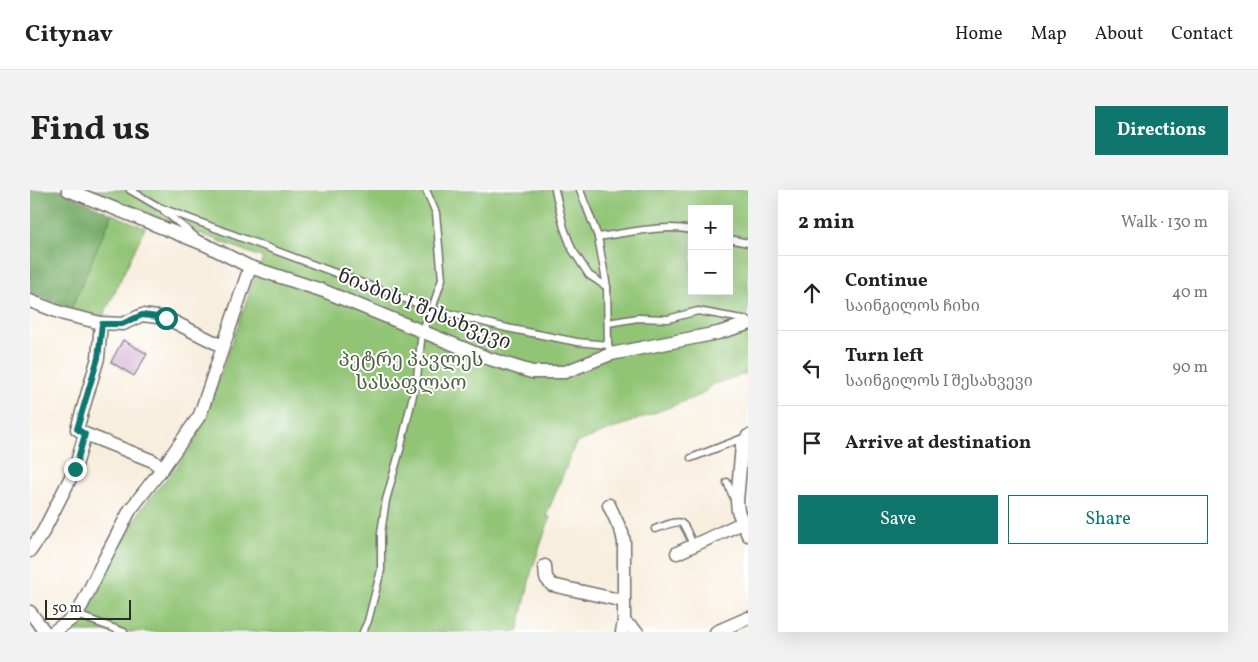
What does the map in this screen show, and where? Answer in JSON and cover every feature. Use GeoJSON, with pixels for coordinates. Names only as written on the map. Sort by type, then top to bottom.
{"type":"FeatureCollection","features":[{"type":"Feature","properties":{"kind":"street","name":"ნიაბის I შესახვევი"},"geometry":{"type":"LineString","coordinates":[[68,190],[206,245],[250,267],[324,291],[487,358],[532,372],[565,372],[610,349],[718,333],[748,324]]}},
{"type":"Feature","properties":{"kind":"street"},"geometry":{"type":"LineString","coordinates":[[53,632],[77,614],[130,510],[200,415],[250,267]]}},
{"type":"Feature","properties":{"kind":"street"},"geometry":{"type":"LineString","coordinates":[[30,301],[64,314],[102,324],[122,324],[142,315],[166,318],[222,346]]}},
{"type":"Feature","properties":{"kind":"street"},"geometry":{"type":"LineString","coordinates":[[102,324],[98,358],[77,429],[85,434],[153,461],[162,469]]}},
{"type":"Feature","properties":{"kind":"street"},"geometry":{"type":"LineString","coordinates":[[30,551],[43,532],[75,469],[85,434]]}},
{"type":"Feature","properties":{"kind":"street"},"geometry":{"type":"LineString","coordinates":[[747,437],[742,445],[737,501],[738,511],[748,535]]}},
{"type":"Feature","properties":{"kind":"street"},"geometry":{"type":"LineString","coordinates":[[609,505],[622,533],[624,542],[623,627],[637,632]]}},
{"type":"Feature","properties":{"kind":"street"},"geometry":{"type":"LineString","coordinates":[[677,553],[742,523]]}},
{"type":"Feature","properties":{"kind":"street"},"geometry":{"type":"LineString","coordinates":[[545,566],[546,578],[552,586],[624,601]]}},
{"type":"Feature","properties":{"kind":"street"},"geometry":{"type":"LineString","coordinates":[[30,612],[45,632]]}},
{"type":"Feature","properties":{"kind":"street"},"geometry":{"type":"LineString","coordinates":[[716,632],[748,618]]}},
{"type":"Feature","properties":{"kind":"lane"},"geometry":{"type":"LineString","coordinates":[[130,190],[159,207],[206,245]]}},
{"type":"Feature","properties":{"kind":"lane"},"geometry":{"type":"LineString","coordinates":[[363,632],[368,621],[381,570],[382,533],[386,500],[417,378],[422,332],[442,279],[436,214],[426,190]]}},
{"type":"Feature","properties":{"kind":"lane"},"geometry":{"type":"LineString","coordinates":[[555,190],[564,228],[572,249],[589,275],[607,287]]}},
{"type":"Feature","properties":{"kind":"lane"},"geometry":{"type":"LineString","coordinates":[[159,207],[432,309],[507,328],[610,349],[607,287],[598,236],[580,190]]}},
{"type":"Feature","properties":{"kind":"lane"},"geometry":{"type":"LineString","coordinates":[[598,236],[657,229],[688,229]]}},
{"type":"Feature","properties":{"kind":"lane"},"geometry":{"type":"LineString","coordinates":[[733,240],[748,243]]}},
{"type":"Feature","properties":{"kind":"lane"},"geometry":{"type":"LineString","coordinates":[[608,324],[638,318],[668,319],[698,311],[748,320]]}},
{"type":"Feature","properties":{"kind":"lane"},"geometry":{"type":"LineString","coordinates":[[691,458],[747,437]]}},
{"type":"Feature","properties":{"kind":"lane"},"geometry":{"type":"LineString","coordinates":[[727,482],[738,511]]}},
{"type":"Feature","properties":{"kind":"lane"},"geometry":{"type":"LineString","coordinates":[[655,529],[676,521],[680,522],[684,525],[693,545]]}},
{"type":"Feature","properties":{"kind":"lane"},"geometry":{"type":"LineString","coordinates":[[77,614],[124,632]]}},
{"type":"Feature","properties":{"kind":"green space"},"geometry":{"type":"Polygon","coordinates":[[[30,190],[59,190],[112,214],[71,309],[30,294],[30,190]]]}},
{"type":"Feature","properties":{"kind":"green space","name":"პეტრე პავლეს სასაფლაო"},"geometry":{"type":"Polygon","coordinates":[[[88,190],[748,190],[748,373],[714,384],[701,395],[576,443],[546,516],[550,517],[531,573],[518,632],[65,632],[82,622],[141,509],[178,465],[196,438],[211,402],[263,258],[88,190]]]}},
{"type":"Feature","properties":{"kind":"green space"},"geometry":{"type":"Polygon","coordinates":[[[112,214],[145,228],[102,319],[71,309],[112,214]]]}},
{"type":"Feature","properties":{"kind":"building"},"geometry":{"type":"Polygon","coordinates":[[[123,340],[147,354],[134,376],[111,362],[123,340]]]}},
{"type":"Feature","properties":{"kind":"route"},"geometry":{"type":"LineString","coordinates":[[75,469],[85,434],[77,429],[98,358],[102,324],[122,324],[142,315],[166,318]]}}]}
